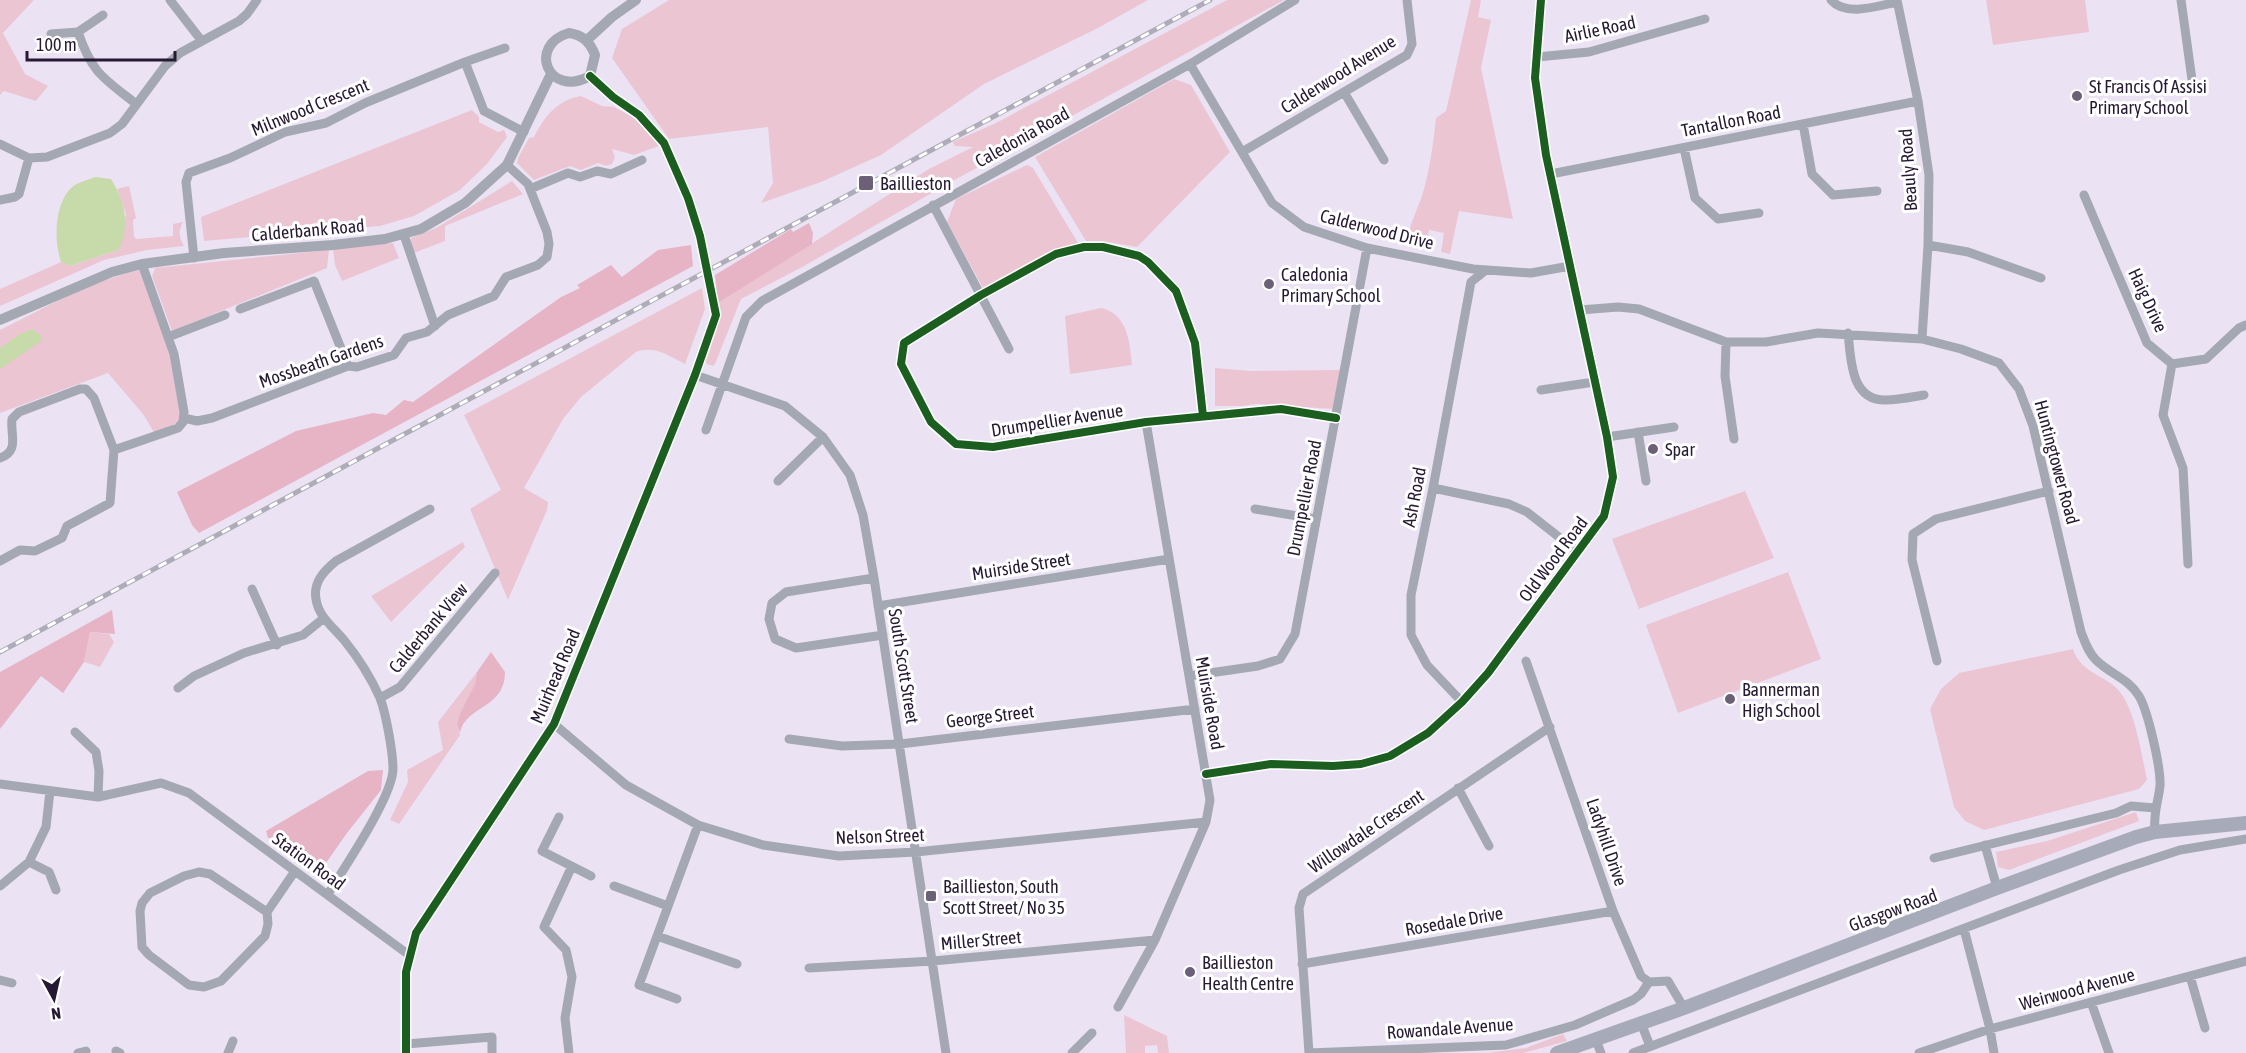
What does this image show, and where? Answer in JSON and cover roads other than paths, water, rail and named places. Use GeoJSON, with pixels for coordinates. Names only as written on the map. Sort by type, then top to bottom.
{"type":"FeatureCollection","features":[{"type":"Feature","properties":{"kind":"main road","name":"Glasgow Road"},"geometry":{"type":"LineString","coordinates":[[1557,1053],[1684,1008],[2103,848],[2155,832],[2246,823]]}},
{"type":"Feature","properties":{"kind":"street"},"geometry":{"type":"LineString","coordinates":[[170,0],[201,40]]}},
{"type":"Feature","properties":{"kind":"street"},"geometry":{"type":"LineString","coordinates":[[0,144],[29,158],[47,157],[110,133],[122,124],[135,103],[165,66],[201,40],[239,21],[257,0]]}},
{"type":"Feature","properties":{"kind":"street"},"geometry":{"type":"LineString","coordinates":[[587,40],[612,17],[636,0]]}},
{"type":"Feature","properties":{"kind":"street","name":"Caledonia Road"},"geometry":{"type":"LineString","coordinates":[[706,430],[746,317],[762,301],[1190,64],[1295,0]]}},
{"type":"Feature","properties":{"kind":"street","name":"Calderwood Avenue"},"geometry":{"type":"LineString","coordinates":[[1242,152],[1407,55],[1412,44],[1407,0]]}},
{"type":"Feature","properties":{"kind":"street","name":"Old Wood Road"},"geometry":{"type":"LineString","coordinates":[[1206,774],[1270,764],[1333,766],[1361,764],[1390,756],[1428,733],[1462,702],[1488,673],[1604,516],[1613,477],[1551,174],[1536,78],[1541,0]]}},
{"type":"Feature","properties":{"kind":"street"},"geometry":{"type":"LineString","coordinates":[[1831,0],[1834,4],[1854,9],[1897,1]]}},
{"type":"Feature","properties":{"kind":"street"},"geometry":{"type":"LineString","coordinates":[[2181,0],[2193,87]]}},
{"type":"Feature","properties":{"kind":"street","name":"Beauly Road"},"geometry":{"type":"LineString","coordinates":[[1897,1],[1918,101],[1929,175],[1929,245],[1922,339]]}},
{"type":"Feature","properties":{"kind":"street"},"geometry":{"type":"LineString","coordinates":[[51,34],[78,32],[103,15]]}},
{"type":"Feature","properties":{"kind":"street","name":"Airlie Road"},"geometry":{"type":"LineString","coordinates":[[1537,57],[1589,52],[1705,19]]}},
{"type":"Feature","properties":{"kind":"street"},"geometry":{"type":"LineString","coordinates":[[78,32],[85,53],[95,71],[135,103]]}},
{"type":"Feature","properties":{"kind":"street"},"geometry":{"type":"LineString","coordinates":[[569,33],[578,34],[587,40],[595,55],[590,76],[570,83],[562,82],[551,74],[546,54],[548,46],[554,40],[569,33]]}},
{"type":"Feature","properties":{"kind":"street"},"geometry":{"type":"LineString","coordinates":[[505,48],[465,62],[484,111],[524,132]]}},
{"type":"Feature","properties":{"kind":"street","name":"Milnwood Crescent"},"geometry":{"type":"LineString","coordinates":[[194,258],[186,182],[189,173],[230,158],[285,132],[326,123],[465,62]]}},
{"type":"Feature","properties":{"kind":"street","name":"Calderwood Drive"},"geometry":{"type":"LineString","coordinates":[[1190,64],[1272,203],[1304,227],[1367,248],[1460,267],[1531,273],[1570,266]]}},
{"type":"Feature","properties":{"kind":"street","name":"Calderbank Road"},"geometry":{"type":"LineString","coordinates":[[0,320],[112,272],[142,264],[224,253],[333,245],[404,235],[421,229],[465,203],[507,165],[551,74]]}},
{"type":"Feature","properties":{"kind":"street","name":"Muirhead Road"},"geometry":{"type":"LineString","coordinates":[[406,1049],[406,972],[416,933],[554,724],[695,375],[716,315],[700,236],[688,198],[664,143],[639,115],[613,97],[590,76]]}},
{"type":"Feature","properties":{"kind":"street"},"geometry":{"type":"LineString","coordinates":[[1344,92],[1384,160]]}},
{"type":"Feature","properties":{"kind":"street","name":"Tantallon Road"},"geometry":{"type":"LineString","coordinates":[[1551,174],[1918,101]]}},
{"type":"Feature","properties":{"kind":"street"},"geometry":{"type":"LineString","coordinates":[[1803,124],[1812,174],[1833,195],[1877,191]]}},
{"type":"Feature","properties":{"kind":"street"},"geometry":{"type":"LineString","coordinates":[[1684,148],[1695,198],[1718,219],[1759,213]]}},
{"type":"Feature","properties":{"kind":"street"},"geometry":{"type":"LineString","coordinates":[[0,200],[19,194],[29,158]]}},
{"type":"Feature","properties":{"kind":"street"},"geometry":{"type":"LineString","coordinates":[[530,189],[568,173],[580,177],[597,171],[611,174],[642,160]]}},
{"type":"Feature","properties":{"kind":"street","name":"Mossbeath Gardens"},"geometry":{"type":"LineString","coordinates":[[184,418],[197,421],[212,418],[348,366],[357,367],[394,355],[406,338],[427,332],[448,315],[494,296],[506,277],[538,265],[547,257],[549,244],[547,232],[528,184],[507,165]]}},
{"type":"Feature","properties":{"kind":"street","name":"Haig Drive"},"geometry":{"type":"LineString","coordinates":[[2084,195],[2147,343],[2172,364]]}},
{"type":"Feature","properties":{"kind":"street"},"geometry":{"type":"LineString","coordinates":[[933,205],[1009,349]]}},
{"type":"Feature","properties":{"kind":"street"},"geometry":{"type":"LineString","coordinates":[[404,235],[435,326]]}},
{"type":"Feature","properties":{"kind":"street"},"geometry":{"type":"LineString","coordinates":[[1929,245],[1968,252],[2042,278]]}},
{"type":"Feature","properties":{"kind":"street","name":"Drumpellier Avenue"},"geometry":{"type":"LineString","coordinates":[[1203,416],[1195,343],[1176,291],[1148,262],[1139,256],[1103,247],[1084,247],[1056,254],[981,295],[904,343],[901,364],[931,422],[956,444],[993,447],[1146,422],[1281,409],[1336,418]]}},
{"type":"Feature","properties":{"kind":"street","name":"Drumpellier Road"},"geometry":{"type":"LineString","coordinates":[[1189,676],[1258,666],[1280,659],[1294,634],[1367,248]]}},
{"type":"Feature","properties":{"kind":"street"},"geometry":{"type":"LineString","coordinates":[[114,450],[178,428],[184,418],[174,354],[142,264]]}},
{"type":"Feature","properties":{"kind":"street"},"geometry":{"type":"LineString","coordinates":[[1460,267],[1471,282],[1486,270]]}},
{"type":"Feature","properties":{"kind":"street"},"geometry":{"type":"LineString","coordinates":[[240,309],[314,281],[348,366]]}},
{"type":"Feature","properties":{"kind":"street","name":"Ash Road"},"geometry":{"type":"LineString","coordinates":[[1462,702],[1427,665],[1411,635],[1412,595],[1471,282]]}},
{"type":"Feature","properties":{"kind":"street","name":"Huntingtower Road"},"geometry":{"type":"LineString","coordinates":[[1580,310],[1618,307],[1639,309],[1726,342],[1766,342],[1818,333],[1922,339],[1961,349],[1999,363],[2019,388],[2033,426],[2082,632],[2089,651],[2097,661],[2132,686],[2140,697],[2146,713],[2160,783],[2153,817],[2155,832]]}},
{"type":"Feature","properties":{"kind":"street"},"geometry":{"type":"LineString","coordinates":[[168,337],[225,315]]}},
{"type":"Feature","properties":{"kind":"street"},"geometry":{"type":"LineString","coordinates":[[2188,564],[2183,468],[2163,415],[2172,364],[2205,359],[2239,328],[2246,325]]}},
{"type":"Feature","properties":{"kind":"street"},"geometry":{"type":"LineString","coordinates":[[1848,333],[1854,378],[1868,395],[1882,400],[1924,395]]}},
{"type":"Feature","properties":{"kind":"street"},"geometry":{"type":"LineString","coordinates":[[1726,342],[1725,376],[1734,438]]}},
{"type":"Feature","properties":{"kind":"street","name":"South Scott Street"},"geometry":{"type":"LineString","coordinates":[[695,375],[785,406],[823,437],[850,475],[863,515],[874,578],[946,1053]]}},
{"type":"Feature","properties":{"kind":"street"},"geometry":{"type":"LineString","coordinates":[[1541,390],[1594,382]]}},
{"type":"Feature","properties":{"kind":"street"},"geometry":{"type":"LineString","coordinates":[[0,458],[11,451],[14,443],[12,418],[18,412],[80,389],[86,389],[94,398],[114,450],[110,503],[67,526],[62,538],[35,551],[20,550],[0,561]]}},
{"type":"Feature","properties":{"kind":"street"},"geometry":{"type":"LineString","coordinates":[[1912,397],[1913,407]]}},
{"type":"Feature","properties":{"kind":"street","name":"Muirside Road"},"geometry":{"type":"LineString","coordinates":[[1118,1007],[1155,940],[1206,822],[1210,800],[1146,422]]}},
{"type":"Feature","properties":{"kind":"street"},"geometry":{"type":"LineString","coordinates":[[1732,428],[1743,426]]}},
{"type":"Feature","properties":{"kind":"street"},"geometry":{"type":"LineString","coordinates":[[1606,437],[1674,427]]}},
{"type":"Feature","properties":{"kind":"street"},"geometry":{"type":"LineString","coordinates":[[1638,432],[1646,481]]}},
{"type":"Feature","properties":{"kind":"street"},"geometry":{"type":"LineString","coordinates":[[778,481],[823,437]]}},
{"type":"Feature","properties":{"kind":"street"},"geometry":{"type":"LineString","coordinates":[[1433,488],[1509,504],[1527,512],[1578,552]]}},
{"type":"Feature","properties":{"kind":"street"},"geometry":{"type":"LineString","coordinates":[[1937,661],[1912,560],[1913,534],[1936,519],[2049,491]]}},
{"type":"Feature","properties":{"kind":"street"},"geometry":{"type":"LineString","coordinates":[[1255,508],[1316,519]]}},
{"type":"Feature","properties":{"kind":"street"},"geometry":{"type":"LineString","coordinates":[[328,894],[383,801],[393,771],[380,698],[350,649],[324,618],[316,600],[316,585],[324,570],[336,561],[430,509]]}},
{"type":"Feature","properties":{"kind":"street","name":"Muirside Street"},"geometry":{"type":"LineString","coordinates":[[878,606],[1169,559]]}},
{"type":"Feature","properties":{"kind":"street","name":"Calderbank View"},"geometry":{"type":"LineString","coordinates":[[380,698],[400,687],[495,573]]}},
{"type":"Feature","properties":{"kind":"street"},"geometry":{"type":"LineString","coordinates":[[874,578],[786,591],[772,603],[768,619],[775,639],[796,648],[883,635]]}},
{"type":"Feature","properties":{"kind":"street"},"geometry":{"type":"LineString","coordinates":[[252,589],[277,645]]}},
{"type":"Feature","properties":{"kind":"street"},"geometry":{"type":"LineString","coordinates":[[177,688],[194,676],[227,660],[303,635],[324,618]]}},
{"type":"Feature","properties":{"kind":"street","name":"Ladyhill Drive"},"geometry":{"type":"LineString","coordinates":[[1526,661],[1613,911],[1641,976],[1649,982]]}},
{"type":"Feature","properties":{"kind":"street","name":"George Street"},"geometry":{"type":"LineString","coordinates":[[789,739],[842,746],[900,744],[1195,709]]}},
{"type":"Feature","properties":{"kind":"street","name":"Nelson Street"},"geometry":{"type":"LineString","coordinates":[[554,724],[626,785],[698,825],[763,845],[839,856],[916,852],[1206,822]]}},
{"type":"Feature","properties":{"kind":"street","name":"Willowdale Crescent"},"geometry":{"type":"LineString","coordinates":[[1309,1053],[1299,908],[1303,894],[1550,727]]}},
{"type":"Feature","properties":{"kind":"street"},"geometry":{"type":"LineString","coordinates":[[0,784],[98,797],[99,771],[96,752],[75,732]]}},
{"type":"Feature","properties":{"kind":"street","name":"Station Road"},"geometry":{"type":"LineString","coordinates":[[98,797],[161,783],[189,793],[409,955]]}},
{"type":"Feature","properties":{"kind":"street"},"geometry":{"type":"LineString","coordinates":[[1458,788],[1489,846]]}},
{"type":"Feature","properties":{"kind":"street"},"geometry":{"type":"LineString","coordinates":[[0,886],[29,861],[46,826],[50,790]]}},
{"type":"Feature","properties":{"kind":"street"},"geometry":{"type":"LineString","coordinates":[[1934,858],[2116,813],[2132,806],[2155,808]]}},
{"type":"Feature","properties":{"kind":"street"},"geometry":{"type":"LineString","coordinates":[[559,817],[542,851],[591,876]]}},
{"type":"Feature","properties":{"kind":"street"},"geometry":{"type":"LineString","coordinates":[[676,999],[639,985],[698,825]]}},
{"type":"Feature","properties":{"kind":"street"},"geometry":{"type":"LineString","coordinates":[[2228,825],[2231,841]]}},
{"type":"Feature","properties":{"kind":"street"},"geometry":{"type":"LineString","coordinates":[[1633,1053],[2119,870],[2180,850],[2246,839]]}},
{"type":"Feature","properties":{"kind":"street"},"geometry":{"type":"LineString","coordinates":[[1984,845],[1997,888]]}},
{"type":"Feature","properties":{"kind":"street"},"geometry":{"type":"LineString","coordinates":[[29,861],[49,872],[56,890]]}},
{"type":"Feature","properties":{"kind":"street"},"geometry":{"type":"LineString","coordinates":[[569,1053],[565,1018],[572,977],[566,950],[544,927],[572,866]]}},
{"type":"Feature","properties":{"kind":"street"},"geometry":{"type":"LineString","coordinates":[[267,912],[210,874],[199,872],[191,874],[150,894],[142,903],[140,911],[142,947],[149,956],[189,985],[204,987],[221,981],[265,936],[268,924],[267,912],[295,871]]}},
{"type":"Feature","properties":{"kind":"street"},"geometry":{"type":"LineString","coordinates":[[614,886],[668,906]]}},
{"type":"Feature","properties":{"kind":"street","name":"Rosedale Drive"},"geometry":{"type":"LineString","coordinates":[[1302,964],[1613,911]]}},
{"type":"Feature","properties":{"kind":"street"},"geometry":{"type":"LineString","coordinates":[[1964,929],[1994,1053]]}},
{"type":"Feature","properties":{"kind":"street"},"geometry":{"type":"LineString","coordinates":[[657,936],[737,964]]}},
{"type":"Feature","properties":{"kind":"street","name":"Miller Street"},"geometry":{"type":"LineString","coordinates":[[809,968],[933,961],[1155,940]]}},
{"type":"Feature","properties":{"kind":"street","name":"Weirwood Avenue"},"geometry":{"type":"LineString","coordinates":[[1919,1053],[1990,1029],[2246,961]]}},
{"type":"Feature","properties":{"kind":"street"},"geometry":{"type":"LineString","coordinates":[[2190,976],[2205,1028]]}},
{"type":"Feature","properties":{"kind":"street"},"geometry":{"type":"LineString","coordinates":[[0,980],[12,983]]}},
{"type":"Feature","properties":{"kind":"street"},"geometry":{"type":"LineString","coordinates":[[1649,982],[1668,981],[1684,1008]]}},
{"type":"Feature","properties":{"kind":"street","name":"Rowandale Avenue"},"geometry":{"type":"LineString","coordinates":[[1309,1053],[1506,1045],[1575,1025],[1633,1000],[1641,994],[1649,982]]}},
{"type":"Feature","properties":{"kind":"street"},"geometry":{"type":"LineString","coordinates":[[2091,1002],[2109,1053]]}},
{"type":"Feature","properties":{"kind":"street"},"geometry":{"type":"LineString","coordinates":[[1641,1023],[1650,1046]]}},
{"type":"Feature","properties":{"kind":"street"},"geometry":{"type":"LineString","coordinates":[[1072,1053],[1092,1032]]}},
{"type":"Feature","properties":{"kind":"street"},"geometry":{"type":"LineString","coordinates":[[406,1049],[492,1036],[492,1053]]}},
{"type":"Feature","properties":{"kind":"street"},"geometry":{"type":"LineString","coordinates":[[1596,1040],[1601,1053]]}},
{"type":"Feature","properties":{"kind":"street"},"geometry":{"type":"LineString","coordinates":[[228,1053],[233,1041]]}},
{"type":"Feature","properties":{"kind":"railway"},"geometry":{"type":"LineString","coordinates":[[0,652],[1210,0]]}},
{"type":"Feature","properties":{"kind":"place","name":"St Francis Of Assisi Primary School"},"geometry":{"type":"Point","coordinates":[2077,96]}},
{"type":"Feature","properties":{"kind":"place","name":"Baillieston"},"geometry":{"type":"Point","coordinates":[866,183]}},
{"type":"Feature","properties":{"kind":"place","name":"Caledonia Primary School"},"geometry":{"type":"Point","coordinates":[1269,284]}},
{"type":"Feature","properties":{"kind":"place","name":"Spar"},"geometry":{"type":"Point","coordinates":[1653,449]}},
{"type":"Feature","properties":{"kind":"place","name":"Bannerman High School"},"geometry":{"type":"Point","coordinates":[1730,699]}},
{"type":"Feature","properties":{"kind":"place","name":"Baillieston, South Scott Street/ No 35"},"geometry":{"type":"Point","coordinates":[931,896]}},
{"type":"Feature","properties":{"kind":"place","name":"Baillieston Health Centre"},"geometry":{"type":"Point","coordinates":[1190,972]}}]}
